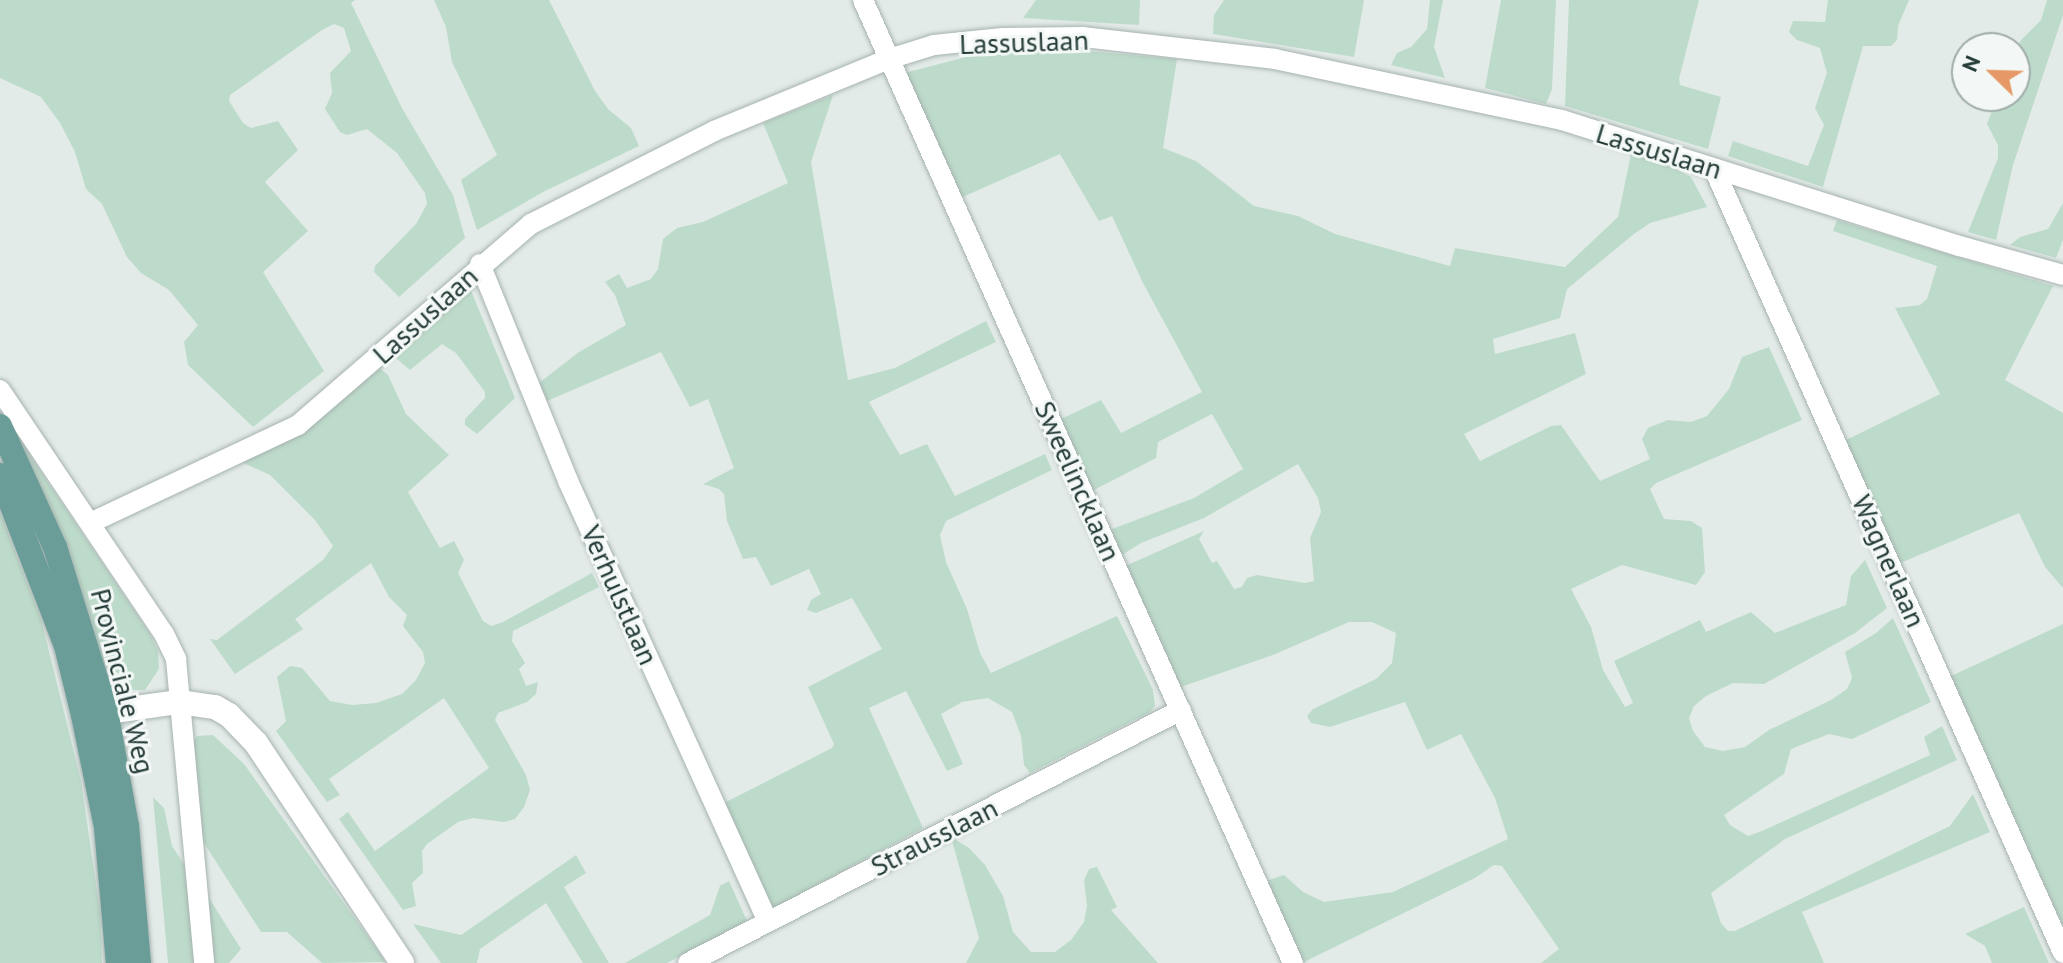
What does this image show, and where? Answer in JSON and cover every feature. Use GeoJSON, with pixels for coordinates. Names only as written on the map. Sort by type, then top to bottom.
{"type":"FeatureCollection","features":[{"type":"Feature","properties":{"kind":"main road","name":"Provinciale Weg"},"geometry":{"type":"LineString","coordinates":[[0,426],[55,547],[94,713],[127,826],[139,963]]}},
{"type":"Feature","properties":{"kind":"main road","name":"Provinciale Weg"},"geometry":{"type":"LineString","coordinates":[[0,475],[94,713],[118,963]]}},
{"type":"Feature","properties":{"kind":"main road"},"geometry":{"type":"LineString","coordinates":[[94,713],[179,702],[215,707],[246,730],[402,963]]}},
{"type":"Feature","properties":{"kind":"street","name":"Sweelincklaan"},"geometry":{"type":"LineString","coordinates":[[863,0],[1293,963]]}},
{"type":"Feature","properties":{"kind":"street","name":"Lassuslaan"},"geometry":{"type":"LineString","coordinates":[[90,523],[298,425],[480,264],[531,224],[714,131],[889,59],[934,45],[1003,38],[1083,37],[1275,59],[1562,120],[2063,275]]}},
{"type":"Feature","properties":{"kind":"street","name":"Wagnerlaan"},"geometry":{"type":"LineString","coordinates":[[1714,169],[2063,953]]}},
{"type":"Feature","properties":{"kind":"street","name":"Verhulstlaan"},"geometry":{"type":"LineString","coordinates":[[480,264],[568,481],[768,922]]}},
{"type":"Feature","properties":{"kind":"street"},"geometry":{"type":"LineString","coordinates":[[0,390],[164,634],[176,659],[204,963]]}},
{"type":"Feature","properties":{"kind":"street","name":"Strausslaan"},"geometry":{"type":"LineString","coordinates":[[688,963],[1181,710]]}},
{"type":"Feature","properties":{"kind":"green space"},"geometry":{"type":"Polygon","coordinates":[[[0,0],[355,0],[351,3],[402,108],[453,195],[465,238],[399,297],[374,272],[375,266],[416,224],[427,204],[425,193],[397,153],[367,129],[347,135],[340,132],[325,109],[332,93],[330,73],[351,51],[344,28],[334,24],[322,30],[230,95],[229,101],[243,123],[251,128],[278,121],[298,150],[265,182],[308,231],[263,272],[324,371],[253,427],[188,365],[184,342],[198,325],[169,290],[141,273],[127,257],[102,204],[86,189],[75,152],[60,123],[41,97],[0,78],[0,0]]]}},
{"type":"Feature","properties":{"kind":"green space"},"geometry":{"type":"Polygon","coordinates":[[[434,0],[549,0],[595,91],[608,109],[631,128],[639,146],[543,192],[477,230],[461,180],[497,155],[452,62],[446,27],[434,0]]]}},
{"type":"Feature","properties":{"kind":"green space"},"geometry":{"type":"Polygon","coordinates":[[[1036,0],[1140,0],[1139,25],[1023,18],[1036,0]]]}},
{"type":"Feature","properties":{"kind":"green space"},"geometry":{"type":"Polygon","coordinates":[[[1224,0],[1364,0],[1354,57],[1213,34],[1214,15],[1224,0]]]}},
{"type":"Feature","properties":{"kind":"green space"},"geometry":{"type":"Polygon","coordinates":[[[1430,0],[1443,0],[1434,47],[1445,78],[1391,65],[1397,53],[1411,47],[1427,29],[1430,0]]]}},
{"type":"Feature","properties":{"kind":"green space"},"geometry":{"type":"Polygon","coordinates":[[[1501,0],[1556,0],[1552,89],[1546,104],[1485,88],[1501,0]]]}},
{"type":"Feature","properties":{"kind":"green space"},"geometry":{"type":"Polygon","coordinates":[[[1569,0],[1699,0],[1679,79],[1680,85],[1721,97],[1708,149],[1565,106],[1569,0]]]}},
{"type":"Feature","properties":{"kind":"green space"},"geometry":{"type":"Polygon","coordinates":[[[1828,0],[1909,0],[1898,26],[1897,40],[1891,46],[1863,46],[1823,187],[1728,156],[1733,141],[1808,166],[1824,125],[1815,108],[1827,73],[1820,48],[1797,40],[1789,32],[1793,21],[1825,22],[1828,0]]]}},
{"type":"Feature","properties":{"kind":"green space"},"geometry":{"type":"Polygon","coordinates":[[[2047,0],[2063,0],[2063,15],[2031,111],[2029,32],[2041,20],[2047,0]]]}},
{"type":"Feature","properties":{"kind":"green space"},"geometry":{"type":"Polygon","coordinates":[[[1041,47],[1177,59],[1163,148],[1196,161],[1254,206],[1298,216],[1335,234],[1450,266],[1455,248],[1565,267],[1618,217],[1631,154],[1658,160],[1691,177],[1707,207],[1650,223],[1634,234],[1567,289],[1560,318],[1493,339],[1495,354],[1575,333],[1586,374],[1464,434],[1480,461],[1551,426],[1561,425],[1600,481],[1650,459],[1642,439],[1648,428],[1668,420],[1691,422],[1707,416],[1729,389],[1742,357],[1769,347],[1802,420],[1656,483],[1650,489],[1664,519],[1691,521],[1702,528],[1705,572],[1696,585],[1622,565],[1571,589],[1591,627],[1603,670],[1625,707],[1633,703],[1614,661],[1700,620],[1706,632],[1751,612],[1775,633],[1846,605],[1851,576],[1865,560],[1887,608],[1855,633],[1764,684],[1733,683],[1706,696],[1694,706],[1689,718],[1693,731],[1705,747],[1723,751],[1745,747],[1769,730],[1831,700],[1847,689],[1852,678],[1845,652],[1876,633],[1893,618],[1931,702],[1852,739],[1829,734],[1791,749],[1784,774],[1724,815],[1730,825],[1748,836],[1762,831],[1930,755],[1924,737],[1942,726],[1957,760],[1785,839],[1711,893],[1721,923],[1728,931],[1735,931],[1950,826],[1973,794],[1990,832],[1802,912],[1824,963],[1541,963],[1559,949],[1502,866],[1494,865],[1475,878],[1302,963],[1263,882],[1284,875],[1303,892],[1324,902],[1393,892],[1508,839],[1495,798],[1461,734],[1427,750],[1405,702],[1330,727],[1311,723],[1307,716],[1313,709],[1376,679],[1392,663],[1396,633],[1372,622],[1349,622],[1273,655],[1178,688],[1123,567],[1204,531],[1199,539],[1212,563],[1217,561],[1234,589],[1242,587],[1247,578],[1257,575],[1305,583],[1314,581],[1310,538],[1321,512],[1318,498],[1298,464],[1204,518],[1141,543],[1119,557],[1107,531],[1194,498],[1243,469],[1212,414],[1158,442],[1156,458],[1090,492],[1057,421],[1101,400],[1121,433],[1202,392],[1143,283],[1112,216],[1099,221],[1060,154],[958,199],[905,77],[908,72],[966,57],[1041,47]]]}},
{"type":"Feature","properties":{"kind":"green space"},"geometry":{"type":"Polygon","coordinates":[[[833,95],[811,162],[848,380],[895,368],[986,321],[996,342],[869,402],[900,455],[927,444],[955,496],[1045,454],[1052,470],[946,521],[940,535],[946,562],[967,609],[980,653],[991,673],[1117,616],[1153,690],[1155,706],[1150,712],[1030,773],[1024,765],[1021,736],[1012,712],[988,698],[962,702],[941,714],[963,764],[947,771],[906,691],[869,708],[923,828],[776,907],[770,907],[724,803],[832,748],[834,744],[808,687],[882,649],[852,598],[816,613],[807,610],[811,600],[821,594],[809,569],[771,586],[756,557],[743,559],[727,521],[724,494],[703,484],[734,468],[708,399],[690,407],[661,352],[547,401],[539,383],[579,352],[626,325],[615,295],[605,282],[619,274],[627,288],[651,279],[658,269],[663,239],[677,228],[703,222],[788,183],[763,123],[833,95]]]}},
{"type":"Feature","properties":{"kind":"green space"},"geometry":{"type":"Polygon","coordinates":[[[1992,112],[2031,112],[2013,165],[1996,240],[1968,232],[1998,158],[1998,145],[1987,124],[1992,112]]]}},
{"type":"Feature","properties":{"kind":"green space"},"geometry":{"type":"Polygon","coordinates":[[[2063,203],[2063,240],[2056,258],[2010,245],[2020,237],[2048,229],[2063,203]]]}},
{"type":"Feature","properties":{"kind":"green space"},"geometry":{"type":"Polygon","coordinates":[[[1837,220],[2053,286],[2005,380],[2063,413],[2063,588],[2045,567],[2019,513],[1898,564],[1842,442],[1940,394],[1895,308],[1920,305],[1927,299],[1937,266],[1833,231],[1837,220]]]}},
{"type":"Feature","properties":{"kind":"green space"},"geometry":{"type":"Polygon","coordinates":[[[470,288],[515,398],[477,434],[465,425],[465,419],[485,398],[485,392],[456,353],[442,344],[410,370],[384,348],[470,288]]]}},
{"type":"Feature","properties":{"kind":"green space"},"geometry":{"type":"Polygon","coordinates":[[[371,361],[388,375],[406,414],[449,455],[408,492],[440,548],[454,541],[464,560],[458,573],[483,621],[491,626],[503,622],[592,573],[599,587],[513,631],[512,641],[525,663],[519,669],[526,686],[538,682],[536,694],[527,702],[498,713],[495,720],[526,775],[530,790],[524,807],[515,819],[504,822],[473,818],[458,822],[427,844],[422,851],[423,873],[412,883],[416,906],[403,910],[339,819],[348,812],[375,851],[489,768],[444,698],[329,779],[340,795],[327,802],[276,731],[286,721],[277,677],[290,666],[302,668],[330,701],[352,705],[376,703],[402,694],[416,680],[425,663],[423,652],[403,626],[407,615],[389,597],[371,563],[295,619],[303,629],[235,674],[210,639],[217,640],[323,560],[333,546],[315,520],[270,475],[237,460],[371,361]]]}},
{"type":"Feature","properties":{"kind":"green space"},"geometry":{"type":"Polygon","coordinates":[[[0,411],[150,634],[158,651],[159,669],[145,690],[130,690],[106,678],[0,426],[0,411]]]}},
{"type":"Feature","properties":{"kind":"green space"},"geometry":{"type":"Polygon","coordinates":[[[0,512],[41,619],[81,781],[100,912],[102,963],[0,963],[0,512]]]}},
{"type":"Feature","properties":{"kind":"green space"},"geometry":{"type":"Polygon","coordinates":[[[2063,624],[2063,926],[1949,677],[2063,624]]]}},
{"type":"Feature","properties":{"kind":"green space"},"geometry":{"type":"Polygon","coordinates":[[[213,735],[244,764],[386,962],[322,963],[287,932],[261,932],[199,835],[191,745],[197,736],[213,735]]]}},
{"type":"Feature","properties":{"kind":"green space"},"geometry":{"type":"Polygon","coordinates":[[[153,797],[164,808],[172,846],[186,867],[194,963],[168,963],[153,797]]]}},
{"type":"Feature","properties":{"kind":"green space"},"geometry":{"type":"Polygon","coordinates":[[[951,837],[969,848],[985,865],[1003,896],[1013,932],[1031,952],[1055,952],[1071,940],[1084,922],[1087,906],[1084,880],[1089,869],[1097,867],[1117,907],[1111,910],[1158,963],[966,963],[979,938],[951,837]]]}},
{"type":"Feature","properties":{"kind":"green space"},"geometry":{"type":"Polygon","coordinates":[[[576,855],[586,873],[564,887],[609,963],[583,963],[546,903],[480,949],[477,963],[441,963],[413,924],[461,935],[576,855]]]}},
{"type":"Feature","properties":{"kind":"green space"},"geometry":{"type":"Polygon","coordinates":[[[729,881],[747,921],[667,963],[625,963],[710,915],[720,886],[729,881]]]}},
{"type":"Feature","properties":{"kind":"green space"},"geometry":{"type":"Polygon","coordinates":[[[204,890],[241,949],[229,963],[210,963],[204,890]]]}},
{"type":"Feature","properties":{"kind":"green space"},"geometry":{"type":"Polygon","coordinates":[[[2024,907],[2049,963],[1992,963],[1985,946],[1965,934],[2024,907]]]}}]}
